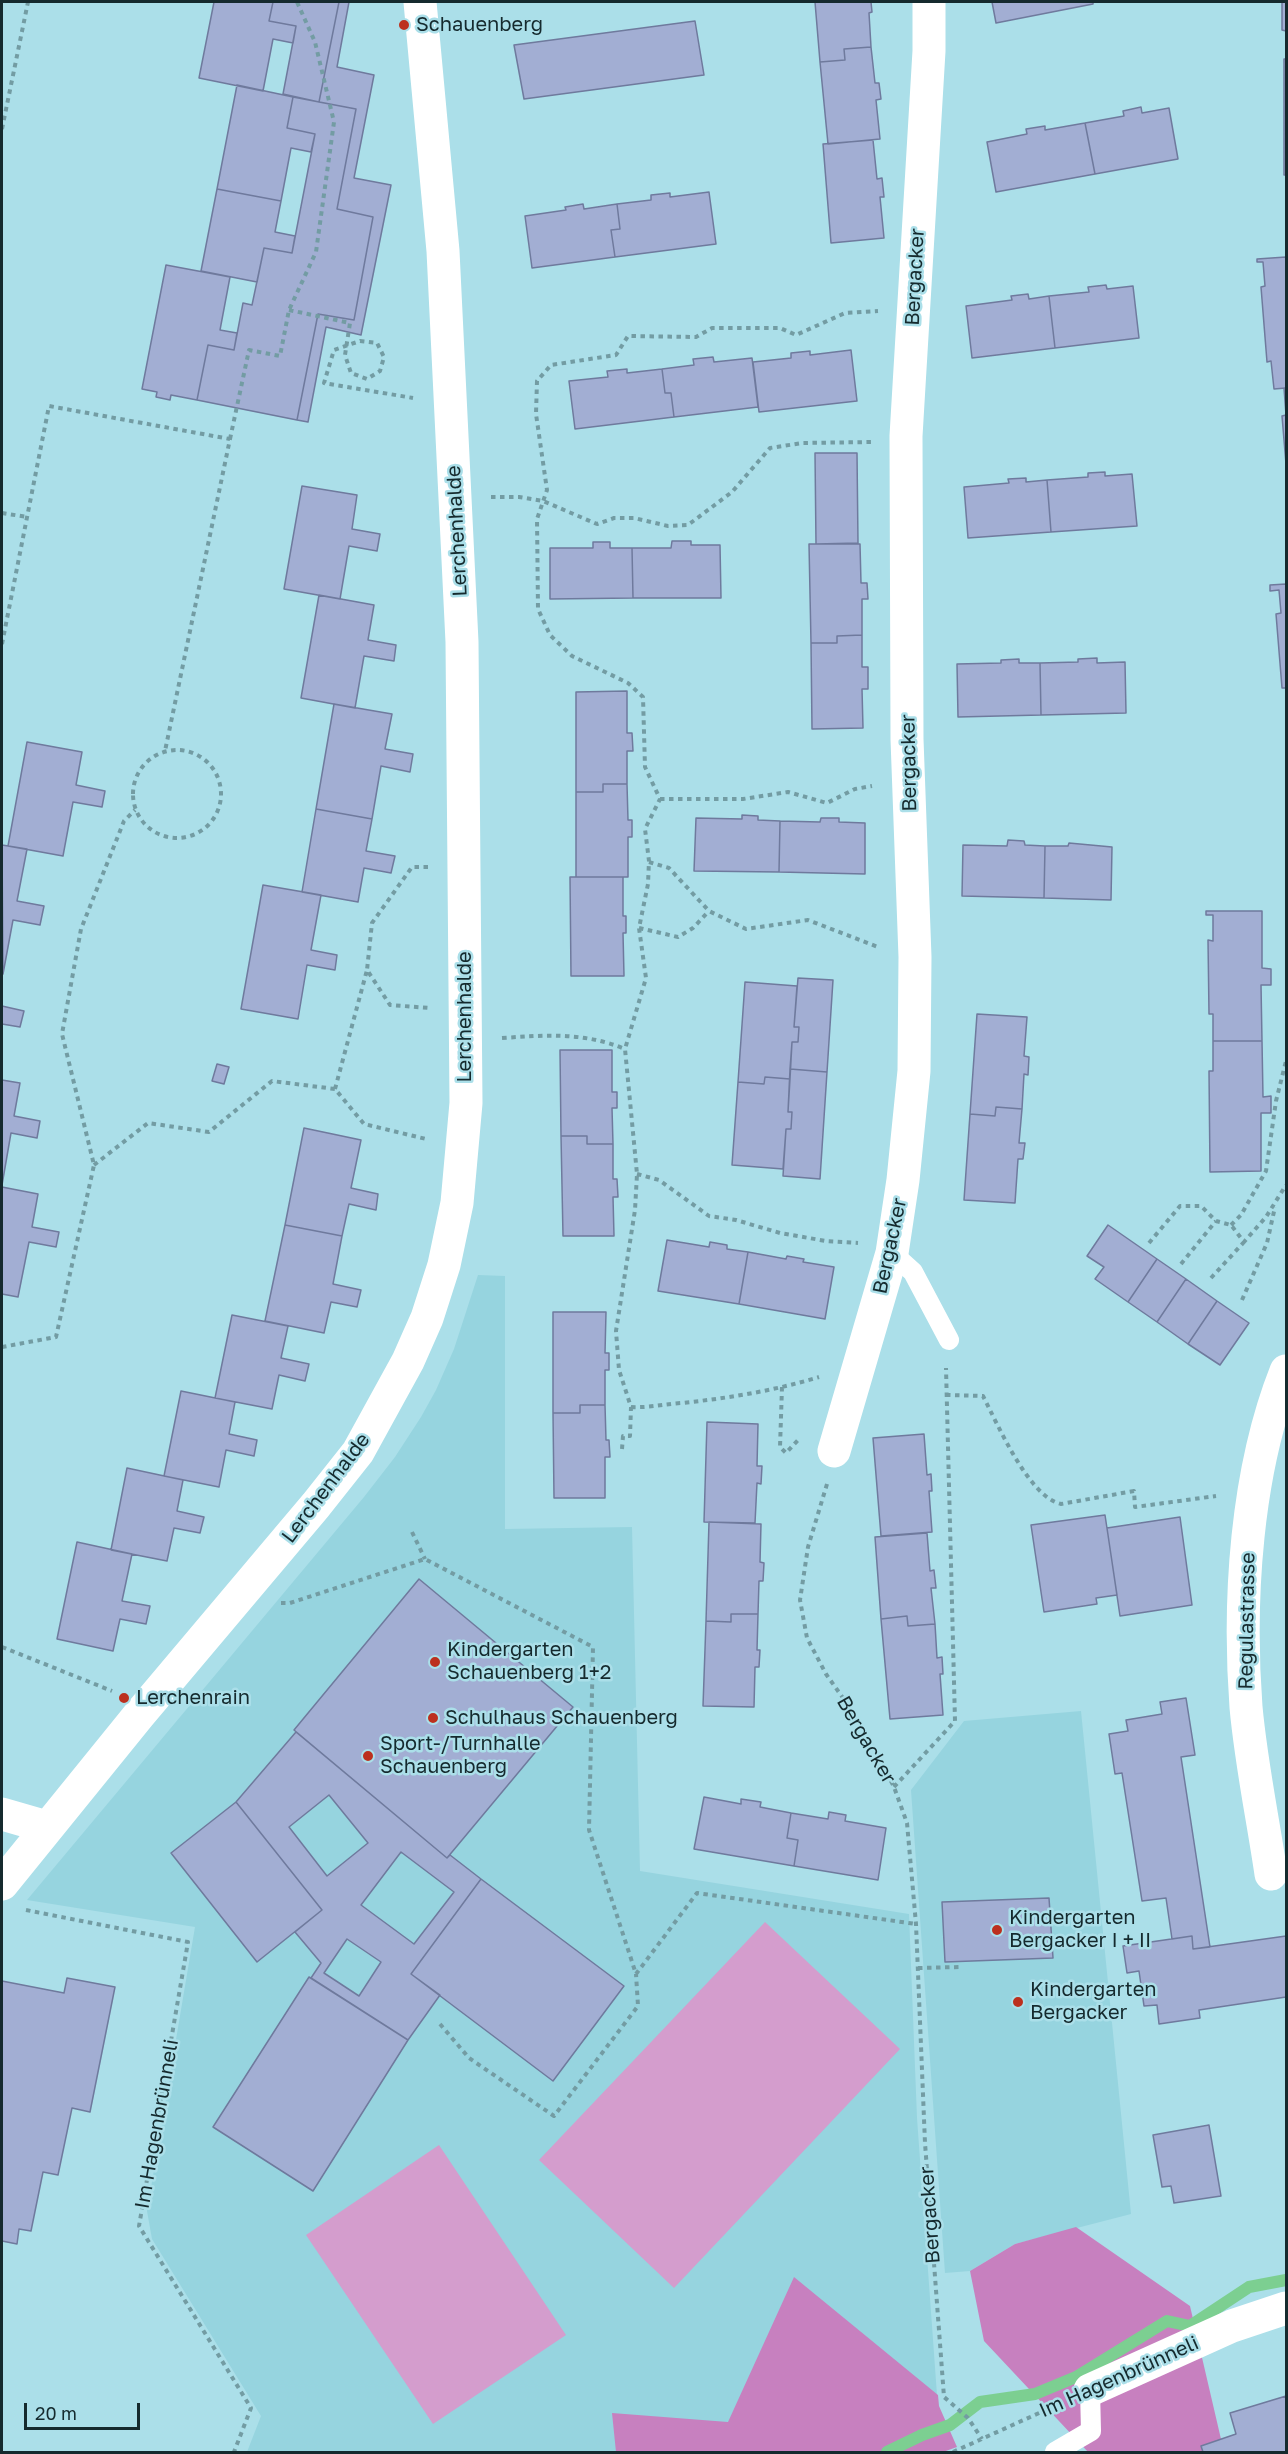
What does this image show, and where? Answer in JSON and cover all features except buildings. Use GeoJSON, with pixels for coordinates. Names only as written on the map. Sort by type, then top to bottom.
{"type":"FeatureCollection","features":[{"type":"Feature","properties":{"kind":"street","name":"Lerchenhalde"},"geometry":{"type":"LineString","coordinates":[[10,1896],[47,1827],[358,1452],[408,1361],[427,1318],[444,1265],[457,1203],[466,1092],[462,642],[443,251],[420,2]]}},
{"type":"Feature","properties":{"kind":"street","name":"Bergacker"},"geometry":{"type":"LineString","coordinates":[[834,1451],[880,1248],[903,1179],[914,1071],[915,957],[907,738],[906,436],[929,51],[929,2]]}},
{"type":"Feature","properties":{"kind":"street","name":"Regulastrasse"},"geometry":{"type":"LineString","coordinates":[[1271,1874],[1246,1708],[1244,1623],[1252,1496],[1276,1397],[1287,1371]]}},
{"type":"Feature","properties":{"kind":"street"},"geometry":{"type":"LineString","coordinates":[[2,1814],[47,1827]]}},
{"type":"Feature","properties":{"kind":"street","name":"Im Hagenbrünneli"},"geometry":{"type":"LineString","coordinates":[[1090,2390],[1232,2326],[1287,2308]]}},
{"type":"Feature","properties":{"kind":"lane"},"geometry":{"type":"LineString","coordinates":[[880,1248],[913,1272],[949,1340]]}},
{"type":"Feature","properties":{"kind":"lane"},"geometry":{"type":"LineString","coordinates":[[1056,2452],[1091,2431],[1090,2390]]}},
{"type":"Feature","properties":{"kind":"path"},"geometry":{"type":"LineString","coordinates":[[2,129],[28,2]]}},
{"type":"Feature","properties":{"kind":"path"},"geometry":{"type":"LineString","coordinates":[[165,751],[249,350],[280,356],[289,310],[316,252],[333,122],[315,42],[297,2]]}},
{"type":"Feature","properties":{"kind":"path"},"geometry":{"type":"LineString","coordinates":[[289,310],[350,323],[345,355],[351,373],[367,379],[380,371],[384,357],[376,343],[360,341],[334,350],[324,383],[415,399]]}},
{"type":"Feature","properties":{"kind":"path"},"geometry":{"type":"LineString","coordinates":[[660,800],[645,766],[643,697],[628,683],[572,656],[550,635],[538,609],[537,519],[547,490],[536,414],[537,381],[551,365],[616,355],[628,336],[696,337],[712,328],[780,328],[796,335],[845,313],[880,311]]}},
{"type":"Feature","properties":{"kind":"path"},"geometry":{"type":"LineString","coordinates":[[2,644],[49,406],[230,439]]}},
{"type":"Feature","properties":{"kind":"path"},"geometry":{"type":"LineString","coordinates":[[487,497],[519,497],[543,501],[597,524],[614,518],[634,518],[668,526],[688,525],[732,492],[770,448],[802,443],[876,442]]}},
{"type":"Feature","properties":{"kind":"path"},"geometry":{"type":"LineString","coordinates":[[2,513],[27,517]]}},
{"type":"Feature","properties":{"kind":"path"},"geometry":{"type":"LineString","coordinates":[[181,750],[195,753],[208,762],[216,774],[220,787],[220,801],[216,815],[207,826],[195,834],[181,838],[167,837],[154,831],[143,822],[135,810],[134,782],[141,768],[152,757],[165,751],[181,750]]}},
{"type":"Feature","properties":{"kind":"path"},"geometry":{"type":"LineString","coordinates":[[660,800],[743,799],[788,792],[827,803],[855,789],[875,785]]}},
{"type":"Feature","properties":{"kind":"path"},"geometry":{"type":"LineString","coordinates":[[622,1449],[622,1436],[630,1436],[631,1407],[619,1370],[616,1331],[635,1210],[637,1174],[625,1049],[646,978],[639,928],[648,884],[649,861],[645,828],[660,800]]}},
{"type":"Feature","properties":{"kind":"path"},"geometry":{"type":"LineString","coordinates":[[2,1347],[56,1337],[94,1165],[62,1034],[81,929],[124,821],[135,810]]}},
{"type":"Feature","properties":{"kind":"path"},"geometry":{"type":"LineString","coordinates":[[649,861],[669,868],[709,911],[746,929],[808,920],[883,949]]}},
{"type":"Feature","properties":{"kind":"path"},"geometry":{"type":"LineString","coordinates":[[335,1089],[366,970],[372,923],[411,867],[438,867]]}},
{"type":"Feature","properties":{"kind":"path"},"geometry":{"type":"LineString","coordinates":[[639,928],[678,937],[693,928],[709,911]]}},
{"type":"Feature","properties":{"kind":"path"},"geometry":{"type":"LineString","coordinates":[[366,970],[390,1005],[439,1009]]}},
{"type":"Feature","properties":{"kind":"path"},"geometry":{"type":"LineString","coordinates":[[500,1038],[554,1034],[601,1039],[625,1049]]}},
{"type":"Feature","properties":{"kind":"path"},"geometry":{"type":"LineString","coordinates":[[1231,1225],[1241,1215],[1266,1172],[1276,1101],[1287,1061]]}},
{"type":"Feature","properties":{"kind":"path"},"geometry":{"type":"LineString","coordinates":[[94,1165],[148,1123],[209,1132],[273,1081],[335,1089],[364,1124],[437,1142]]}},
{"type":"Feature","properties":{"kind":"path"},"geometry":{"type":"LineString","coordinates":[[637,1174],[659,1180],[709,1216],[736,1220],[780,1233],[880,1248]]}},
{"type":"Feature","properties":{"kind":"path"},"geometry":{"type":"LineString","coordinates":[[1211,1278],[1276,1203],[1287,1185]]}},
{"type":"Feature","properties":{"kind":"path"},"geometry":{"type":"LineString","coordinates":[[1242,1300],[1267,1243],[1276,1203]]}},
{"type":"Feature","properties":{"kind":"path"},"geometry":{"type":"LineString","coordinates":[[1149,1243],[1180,1206],[1201,1206],[1216,1221],[1231,1225],[1244,1242]]}},
{"type":"Feature","properties":{"kind":"path"},"geometry":{"type":"LineString","coordinates":[[1181,1264],[1216,1221]]}},
{"type":"Feature","properties":{"kind":"path"},"geometry":{"type":"LineString","coordinates":[[894,1787],[955,1721],[945,1350],[949,1340]]}},
{"type":"Feature","properties":{"kind":"path"},"geometry":{"type":"LineString","coordinates":[[631,1407],[654,1408],[677,1403],[731,1398],[813,1379]]}},
{"type":"Feature","properties":{"kind":"path"},"geometry":{"type":"LineString","coordinates":[[783,1387],[780,1447],[786,1453],[796,1443]]}},
{"type":"Feature","properties":{"kind":"path"},"geometry":{"type":"LineString","coordinates":[[946,1395],[983,1396],[1015,1459],[1051,1502],[1062,1504],[1134,1491],[1135,1507],[1221,1495]]}},
{"type":"Feature","properties":{"kind":"path","name":"Bergacker"},"geometry":{"type":"LineString","coordinates":[[834,1451],[826,1488],[808,1547],[800,1600],[807,1638],[826,1674],[855,1715],[894,1787],[907,1823],[916,1924],[925,2143],[944,2397],[968,2418],[982,2439]]}},
{"type":"Feature","properties":{"kind":"path"},"geometry":{"type":"LineString","coordinates":[[412,1532],[425,1559],[592,1647],[589,1830],[636,1974],[638,2006],[554,2116],[469,2058],[440,2024]]}},
{"type":"Feature","properties":{"kind":"path"},"geometry":{"type":"LineString","coordinates":[[278,1603],[290,1604],[425,1559]]}},
{"type":"Feature","properties":{"kind":"path"},"geometry":{"type":"LineString","coordinates":[[2,1647],[118,1694]]}},
{"type":"Feature","properties":{"kind":"path"},"geometry":{"type":"LineString","coordinates":[[636,1974],[697,1893],[916,1924]]}},
{"type":"Feature","properties":{"kind":"path","name":"Im Hagenbrünneli"},"geometry":{"type":"LineString","coordinates":[[10,1896],[188,1942],[139,2226],[251,2408],[234,2452]]}},
{"type":"Feature","properties":{"kind":"path"},"geometry":{"type":"LineString","coordinates":[[918,1968],[960,1967]]}},
{"type":"Feature","properties":{"kind":"path","name":"Im Hagenbrünneli"},"geometry":{"type":"LineString","coordinates":[[953,2452],[1090,2390]]}},
{"type":"Feature","properties":{"kind":"shaded area"},"geometry":{"type":"Polygon","coordinates":[[[478,1275],[505,1276],[505,1529],[632,1527],[640,1871],[909,1914],[917,2118],[937,2395],[806,2452],[247,2452],[261,2416],[152,2239],[147,2211],[195,1927],[27,1900],[395,1457],[436,1390],[454,1349],[478,1275]]]}},
{"type":"Feature","properties":{"kind":"shaded area","name":"Kindergarten Bergacker"},"geometry":{"type":"Polygon","coordinates":[[[1081,1711],[1131,2214],[1015,2244],[970,2271],[945,2273],[911,1790],[964,1721],[1081,1711]]]}},
{"type":"Feature","properties":{"kind":"shaded area"},"geometry":{"type":"Polygon","coordinates":[[[765,1922],[900,2049],[674,2288],[539,2160],[765,1922]]]}},
{"type":"Feature","properties":{"kind":"shaded area"},"geometry":{"type":"Polygon","coordinates":[[[439,2145],[566,2335],[433,2424],[306,2235],[439,2145]]]}},
{"type":"Feature","properties":{"kind":"shaded area"},"geometry":{"type":"Polygon","coordinates":[[[1076,2227],[1190,2306],[1224,2452],[1088,2452],[984,2341],[970,2271],[1015,2244],[1076,2227]]]}},
{"type":"Feature","properties":{"kind":"shaded area"},"geometry":{"type":"Polygon","coordinates":[[[794,2277],[938,2395],[939,2406],[957,2447],[943,2452],[616,2452],[612,2413],[728,2422],[794,2277]]]}},
{"type":"Feature","properties":{"kind":"waterway"},"geometry":{"type":"LineString","coordinates":[[887,2452],[922,2435],[950,2425],[980,2402],[1035,2394],[1076,2377],[1167,2321],[1190,2326],[1249,2287],[1286,2280]]}},
{"type":"Feature","properties":{"kind":"place","name":"Schauenberg"},"geometry":{"type":"Point","coordinates":[404,25]}},
{"type":"Feature","properties":{"kind":"place","name":"Kindergarten Schauenberg 1+2"},"geometry":{"type":"Point","coordinates":[435,1662]}},
{"type":"Feature","properties":{"kind":"place","name":"Lerchenrain"},"geometry":{"type":"Point","coordinates":[124,1698]}},
{"type":"Feature","properties":{"kind":"place","name":"Schulhaus Schauenberg"},"geometry":{"type":"Point","coordinates":[433,1718]}},
{"type":"Feature","properties":{"kind":"place","name":"Sport-/Turnhalle Schauenberg"},"geometry":{"type":"Point","coordinates":[368,1756]}},
{"type":"Feature","properties":{"kind":"place","name":"Kindergarten Bergacker I + II"},"geometry":{"type":"Point","coordinates":[997,1930]}},
{"type":"Feature","properties":{"kind":"place","name":"Kindergarten Bergacker"},"geometry":{"type":"Point","coordinates":[1018,2002]}}]}
